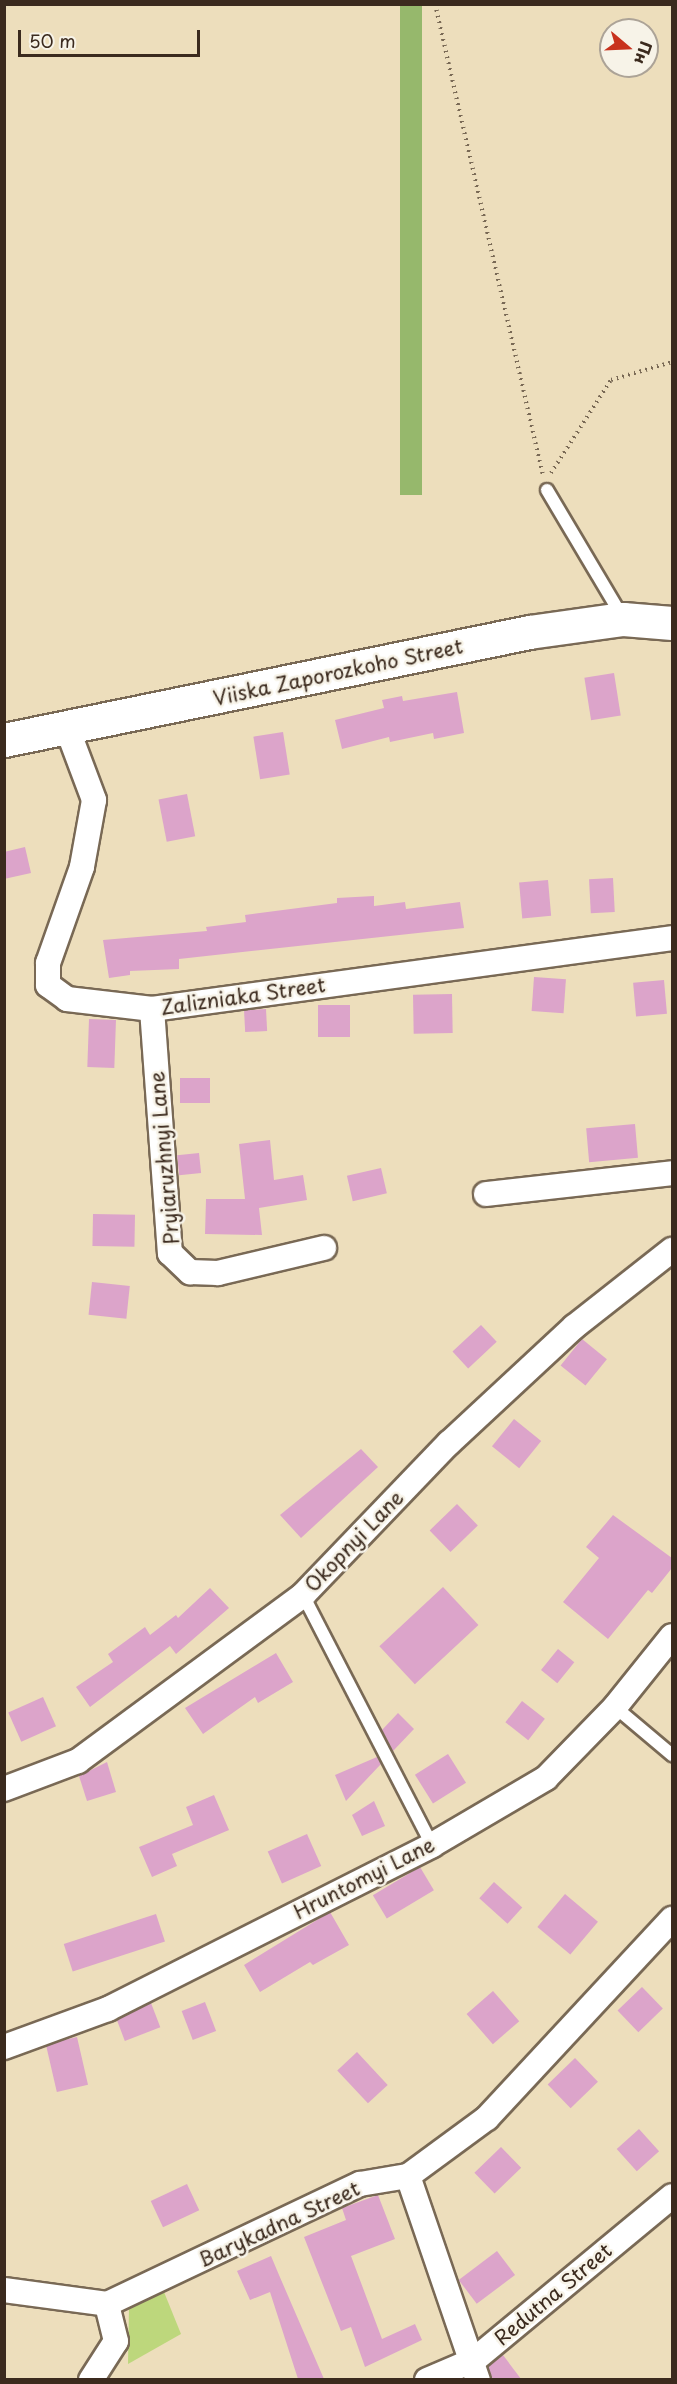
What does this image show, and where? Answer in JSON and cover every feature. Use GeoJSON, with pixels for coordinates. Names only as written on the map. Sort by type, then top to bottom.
{"type":"FeatureCollection","features":[{"type":"Feature","properties":{"kind":"street","name":"Viiska Zaporozkoho Street"},"geometry":{"type":"LineString","coordinates":[[4,740],[529,632],[623,619],[672,623]]}},
{"type":"Feature","properties":{"kind":"street","name":"Zalizniaka Street"},"geometry":{"type":"LineString","coordinates":[[67,728],[94,800],[82,867],[48,963],[48,985],[67,999],[152,1009],[672,938]]}},
{"type":"Feature","properties":{"kind":"street","name":"Pryiaruzhnyi Lane"},"geometry":{"type":"LineString","coordinates":[[152,1009],[170,1253],[190,1272],[218,1273],[324,1248]]}},
{"type":"Feature","properties":{"kind":"street"},"geometry":{"type":"LineString","coordinates":[[486,1194],[672,1173]]}},
{"type":"Feature","properties":{"kind":"street","name":"Okopnyi Lane"},"geometry":{"type":"LineString","coordinates":[[4,1789],[78,1761],[303,1595],[466,1427],[574,1327],[672,1251]]}},
{"type":"Feature","properties":{"kind":"street","name":"Hruntomyi Lane"},"geometry":{"type":"LineString","coordinates":[[4,2047],[108,2009],[432,1845],[546,1778],[615,1707],[672,1636]]}},
{"type":"Feature","properties":{"kind":"street","name":"Barykadna Street"},"geometry":{"type":"LineString","coordinates":[[107,2304],[360,2184],[408,2176],[488,2118],[672,1919]]}},
{"type":"Feature","properties":{"kind":"street"},"geometry":{"type":"LineString","coordinates":[[408,2176],[476,2370]]}},
{"type":"Feature","properties":{"kind":"street","name":"Redutna Street"},"geometry":{"type":"LineString","coordinates":[[426,2379],[476,2370],[672,2196]]}},
{"type":"Feature","properties":{"kind":"street"},"geometry":{"type":"LineString","coordinates":[[4,2290],[107,2304],[116,2341],[91,2379]]}},
{"type":"Feature","properties":{"kind":"lane"},"geometry":{"type":"LineString","coordinates":[[547,490],[623,619]]}},
{"type":"Feature","properties":{"kind":"lane"},"geometry":{"type":"LineString","coordinates":[[303,1595],[432,1845]]}},
{"type":"Feature","properties":{"kind":"lane"},"geometry":{"type":"LineString","coordinates":[[615,1707],[672,1755]]}},
{"type":"Feature","properties":{"kind":"path"},"geometry":{"type":"LineString","coordinates":[[435,4],[545,481],[612,380],[672,362]]}},
{"type":"Feature","properties":{"kind":"green space"},"geometry":{"type":"Polygon","coordinates":[[[400,5],[422,5],[422,495],[400,495],[400,5]]]}},
{"type":"Feature","properties":{"kind":"green space"},"geometry":{"type":"Polygon","coordinates":[[[164,2292],[181,2334],[128,2364],[129,2308],[164,2292]]]}},
{"type":"Feature","properties":{"kind":"building"},"geometry":{"type":"Polygon","coordinates":[[[614,673],[621,715],[591,720],[584,678],[614,673]]]}},
{"type":"Feature","properties":{"kind":"building"},"geometry":{"type":"Polygon","coordinates":[[[457,692],[464,733],[434,739],[433,733],[390,742],[389,737],[342,749],[335,720],[384,708],[382,700],[402,696],[403,701],[457,692]]]}},
{"type":"Feature","properties":{"kind":"building"},"geometry":{"type":"Polygon","coordinates":[[[283,732],[290,774],[260,779],[253,737],[283,732]]]}},
{"type":"Feature","properties":{"kind":"building"},"geometry":{"type":"Polygon","coordinates":[[[187,794],[195,836],[167,842],[159,800],[187,794]]]}},
{"type":"Feature","properties":{"kind":"building"},"geometry":{"type":"Polygon","coordinates":[[[25,847],[31,873],[4,879],[4,852],[25,847]]]}},
{"type":"Feature","properties":{"kind":"building"},"geometry":{"type":"Polygon","coordinates":[[[613,878],[615,912],[591,913],[589,879],[613,878]]]}},
{"type":"Feature","properties":{"kind":"building"},"geometry":{"type":"Polygon","coordinates":[[[548,880],[551,916],[522,918],[519,883],[548,880]]]}},
{"type":"Feature","properties":{"kind":"building"},"geometry":{"type":"Polygon","coordinates":[[[374,896],[374,906],[405,902],[406,909],[460,902],[464,928],[179,959],[179,969],[130,971],[130,975],[109,978],[103,940],[207,931],[206,927],[246,922],[245,915],[337,903],[337,898],[374,896]]]}},
{"type":"Feature","properties":{"kind":"building"},"geometry":{"type":"Polygon","coordinates":[[[534,977],[566,979],[564,1013],[532,1011],[534,977]]]}},
{"type":"Feature","properties":{"kind":"building"},"geometry":{"type":"Polygon","coordinates":[[[664,980],[667,1014],[636,1017],[633,983],[664,980]]]}},
{"type":"Feature","properties":{"kind":"building"},"geometry":{"type":"Polygon","coordinates":[[[452,994],[453,1033],[414,1034],[413,995],[452,994]]]}},
{"type":"Feature","properties":{"kind":"building"},"geometry":{"type":"Polygon","coordinates":[[[318,1005],[350,1005],[350,1037],[318,1037],[318,1005]]]}},
{"type":"Feature","properties":{"kind":"building"},"geometry":{"type":"Polygon","coordinates":[[[266,1009],[267,1031],[245,1032],[244,1010],[266,1009]]]}},
{"type":"Feature","properties":{"kind":"building"},"geometry":{"type":"Polygon","coordinates":[[[89,1019],[116,1020],[114,1068],[87,1067],[89,1019]]]}},
{"type":"Feature","properties":{"kind":"building"},"geometry":{"type":"Polygon","coordinates":[[[180,1078],[210,1078],[210,1103],[180,1103],[180,1078]]]}},
{"type":"Feature","properties":{"kind":"building"},"geometry":{"type":"Polygon","coordinates":[[[635,1124],[638,1158],[589,1162],[586,1128],[635,1124]]]}},
{"type":"Feature","properties":{"kind":"building"},"geometry":{"type":"Polygon","coordinates":[[[270,1140],[274,1180],[303,1175],[307,1200],[259,1208],[262,1235],[205,1234],[206,1199],[245,1199],[239,1144],[270,1140]]]}},
{"type":"Feature","properties":{"kind":"building"},"geometry":{"type":"Polygon","coordinates":[[[199,1153],[201,1173],[179,1175],[177,1155],[199,1153]]]}},
{"type":"Feature","properties":{"kind":"building"},"geometry":{"type":"Polygon","coordinates":[[[381,1168],[387,1193],[353,1201],[347,1176],[381,1168]]]}},
{"type":"Feature","properties":{"kind":"building"},"geometry":{"type":"Polygon","coordinates":[[[93,1214],[135,1215],[134,1247],[92,1246],[93,1214]]]}},
{"type":"Feature","properties":{"kind":"building"},"geometry":{"type":"Polygon","coordinates":[[[92,1282],[130,1286],[126,1319],[89,1315],[92,1282]]]}},
{"type":"Feature","properties":{"kind":"building"},"geometry":{"type":"Polygon","coordinates":[[[481,1325],[497,1342],[468,1368],[452,1352],[481,1325]]]}},
{"type":"Feature","properties":{"kind":"building"},"geometry":{"type":"Polygon","coordinates":[[[582,1339],[607,1359],[585,1386],[561,1365],[582,1339]]]}},
{"type":"Feature","properties":{"kind":"building"},"geometry":{"type":"Polygon","coordinates":[[[514,1419],[541,1441],[519,1468],[492,1446],[514,1419]]]}},
{"type":"Feature","properties":{"kind":"building"},"geometry":{"type":"Polygon","coordinates":[[[361,1449],[378,1467],[301,1538],[280,1515],[361,1449]]]}},
{"type":"Feature","properties":{"kind":"building"},"geometry":{"type":"Polygon","coordinates":[[[457,1504],[478,1526],[451,1552],[430,1530],[457,1504]]]}},
{"type":"Feature","properties":{"kind":"building"},"geometry":{"type":"Polygon","coordinates":[[[613,1515],[672,1558],[672,1568],[652,1593],[648,1590],[608,1639],[563,1602],[599,1558],[586,1547],[613,1515]]]}},
{"type":"Feature","properties":{"kind":"building"},"geometry":{"type":"Polygon","coordinates":[[[443,1587],[478,1625],[415,1684],[379,1646],[443,1587]]]}},
{"type":"Feature","properties":{"kind":"building"},"geometry":{"type":"Polygon","coordinates":[[[210,1588],[229,1608],[176,1654],[170,1646],[90,1707],[76,1687],[113,1662],[108,1654],[145,1627],[150,1635],[176,1615],[178,1618],[210,1588]]]}},
{"type":"Feature","properties":{"kind":"building"},"geometry":{"type":"Polygon","coordinates":[[[558,1649],[574,1662],[557,1683],[541,1670],[558,1649]]]}},
{"type":"Feature","properties":{"kind":"building"},"geometry":{"type":"Polygon","coordinates":[[[276,1653],[293,1682],[258,1703],[255,1697],[203,1734],[185,1708],[276,1653]]]}},
{"type":"Feature","properties":{"kind":"building"},"geometry":{"type":"Polygon","coordinates":[[[43,1697],[56,1726],[21,1742],[8,1712],[43,1697]]]}},
{"type":"Feature","properties":{"kind":"building"},"geometry":{"type":"Polygon","coordinates":[[[522,1701],[545,1719],[528,1740],[505,1722],[522,1701]]]}},
{"type":"Feature","properties":{"kind":"building"},"geometry":{"type":"Polygon","coordinates":[[[398,1713],[414,1729],[393,1751],[382,1730],[398,1713]]]}},
{"type":"Feature","properties":{"kind":"building"},"geometry":{"type":"Polygon","coordinates":[[[448,1754],[466,1783],[433,1804],[415,1775],[448,1754]]]}},
{"type":"Feature","properties":{"kind":"building"},"geometry":{"type":"Polygon","coordinates":[[[377,1757],[381,1764],[346,1801],[335,1775],[377,1757]]]}},
{"type":"Feature","properties":{"kind":"building"},"geometry":{"type":"Polygon","coordinates":[[[107,1762],[116,1792],[87,1801],[79,1776],[107,1762]]]}},
{"type":"Feature","properties":{"kind":"building"},"geometry":{"type":"Polygon","coordinates":[[[214,1795],[229,1830],[172,1854],[177,1866],[152,1877],[139,1847],[193,1825],[186,1807],[214,1795]]]}},
{"type":"Feature","properties":{"kind":"building"},"geometry":{"type":"Polygon","coordinates":[[[374,1801],[385,1826],[362,1836],[352,1815],[374,1801]]]}},
{"type":"Feature","properties":{"kind":"building"},"geometry":{"type":"Polygon","coordinates":[[[307,1834],[321,1866],[282,1883],[268,1851],[307,1834]]]}},
{"type":"Feature","properties":{"kind":"building"},"geometry":{"type":"Polygon","coordinates":[[[420,1867],[434,1890],[387,1918],[373,1895],[420,1867]]]}},
{"type":"Feature","properties":{"kind":"building"},"geometry":{"type":"Polygon","coordinates":[[[494,1882],[522,1907],[508,1924],[479,1898],[494,1882]]]}},
{"type":"Feature","properties":{"kind":"building"},"geometry":{"type":"Polygon","coordinates":[[[565,1894],[598,1922],[570,1955],[537,1927],[565,1894]]]}},
{"type":"Feature","properties":{"kind":"building"},"geometry":{"type":"Polygon","coordinates":[[[330,1912],[349,1945],[313,1965],[310,1962],[260,1992],[244,1965],[330,1912]]]}},
{"type":"Feature","properties":{"kind":"building"},"geometry":{"type":"Polygon","coordinates":[[[156,1914],[165,1942],[73,1972],[64,1944],[156,1914]]]}},
{"type":"Feature","properties":{"kind":"building"},"geometry":{"type":"Polygon","coordinates":[[[642,1987],[663,2009],[638,2032],[618,2011],[642,1987]]]}},
{"type":"Feature","properties":{"kind":"building"},"geometry":{"type":"Polygon","coordinates":[[[493,1991],[519,2021],[493,2044],[467,2014],[493,1991]]]}},
{"type":"Feature","properties":{"kind":"building"},"geometry":{"type":"Polygon","coordinates":[[[205,2002],[216,2031],[193,2040],[182,2011],[205,2002]]]}},
{"type":"Feature","properties":{"kind":"building"},"geometry":{"type":"Polygon","coordinates":[[[151,2003],[160,2027],[125,2041],[116,2017],[151,2003]]]}},
{"type":"Feature","properties":{"kind":"building"},"geometry":{"type":"Polygon","coordinates":[[[77,2037],[88,2085],[57,2092],[46,2044],[77,2037]]]}},
{"type":"Feature","properties":{"kind":"building"},"geometry":{"type":"Polygon","coordinates":[[[357,2052],[388,2085],[368,2103],[337,2070],[357,2052]]]}},
{"type":"Feature","properties":{"kind":"building"},"geometry":{"type":"Polygon","coordinates":[[[575,2058],[598,2082],[571,2108],[548,2084],[575,2058]]]}},
{"type":"Feature","properties":{"kind":"building"},"geometry":{"type":"Polygon","coordinates":[[[639,2129],[659,2151],[637,2171],[617,2149],[639,2129]]]}},
{"type":"Feature","properties":{"kind":"building"},"geometry":{"type":"Polygon","coordinates":[[[501,2147],[521,2168],[495,2194],[474,2173],[501,2147]]]}},
{"type":"Feature","properties":{"kind":"building"},"geometry":{"type":"Polygon","coordinates":[[[187,2184],[199,2210],[163,2227],[151,2201],[187,2184]]]}},
{"type":"Feature","properties":{"kind":"building"},"geometry":{"type":"Polygon","coordinates":[[[378,2195],[395,2239],[351,2256],[382,2339],[415,2324],[422,2340],[365,2367],[351,2327],[341,2331],[304,2237],[346,2220],[342,2208],[378,2195]]]}},
{"type":"Feature","properties":{"kind":"building"},"geometry":{"type":"Polygon","coordinates":[[[497,2251],[515,2275],[477,2304],[459,2280],[497,2251]]]}},
{"type":"Feature","properties":{"kind":"building"},"geometry":{"type":"Polygon","coordinates":[[[271,2256],[324,2379],[298,2379],[270,2292],[250,2300],[237,2271],[271,2256]]]}},
{"type":"Feature","properties":{"kind":"building"},"geometry":{"type":"Polygon","coordinates":[[[503,2355],[521,2379],[492,2378],[488,2367],[503,2355]]]}}]}
